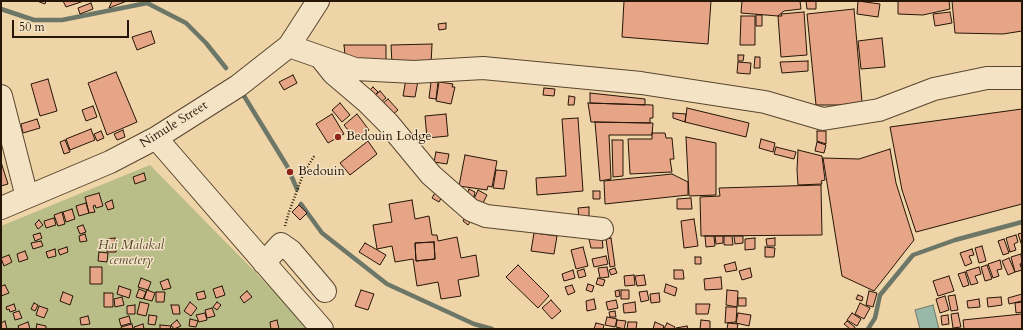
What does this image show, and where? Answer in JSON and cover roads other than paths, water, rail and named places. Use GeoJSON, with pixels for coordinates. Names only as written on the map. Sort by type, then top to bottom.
{"type":"FeatureCollection","features":[{"type":"Feature","properties":{"kind":"street","name":"Nimule Street"},"geometry":{"type":"LineString","coordinates":[[1,208],[110,162],[156,138],[238,86],[289,46],[318,1]]}},
{"type":"Feature","properties":{"kind":"street"},"geometry":{"type":"LineString","coordinates":[[289,46],[355,69],[414,72],[483,68],[641,83],[765,102],[822,119],[879,110],[934,90],[987,78],[1022,78]]}},
{"type":"Feature","properties":{"kind":"street"},"geometry":{"type":"LineString","coordinates":[[319,56],[333,73],[366,100],[431,175],[471,210],[486,216],[602,229]]}},
{"type":"Feature","properties":{"kind":"street"},"geometry":{"type":"LineString","coordinates":[[1,96],[27,197]]}},
{"type":"Feature","properties":{"kind":"street"},"geometry":{"type":"LineString","coordinates":[[156,138],[322,329]]}},
{"type":"Feature","properties":{"kind":"street"},"geometry":{"type":"LineString","coordinates":[[264,263],[281,244],[291,251],[325,291]]}},
{"type":"Feature","properties":{"kind":"waterway"},"geometry":{"type":"LineString","coordinates":[[1,9],[34,20],[62,20],[147,3],[186,23],[206,43],[226,68]]}},
{"type":"Feature","properties":{"kind":"waterway"},"geometry":{"type":"LineString","coordinates":[[241,91],[287,166],[297,189]]}},
{"type":"Feature","properties":{"kind":"waterway"},"geometry":{"type":"LineString","coordinates":[[301,204],[322,233],[387,284],[474,324],[492,329]]}},
{"type":"Feature","properties":{"kind":"waterway"},"geometry":{"type":"LineString","coordinates":[[868,329],[875,318],[880,295],[913,255],[955,240],[1022,222]]}},
{"type":"Feature","properties":{"kind":"place","name":"Bedouin Lodge"},"geometry":{"type":"Point","coordinates":[338,137]}},
{"type":"Feature","properties":{"kind":"place","name":"Bedouin"},"geometry":{"type":"Point","coordinates":[290,172]}},
{"type":"Feature","properties":{"kind":"park label","name":"Hai Malakal cemetery"},"geometry":{"type":"Point","coordinates":[131,254]}}]}
